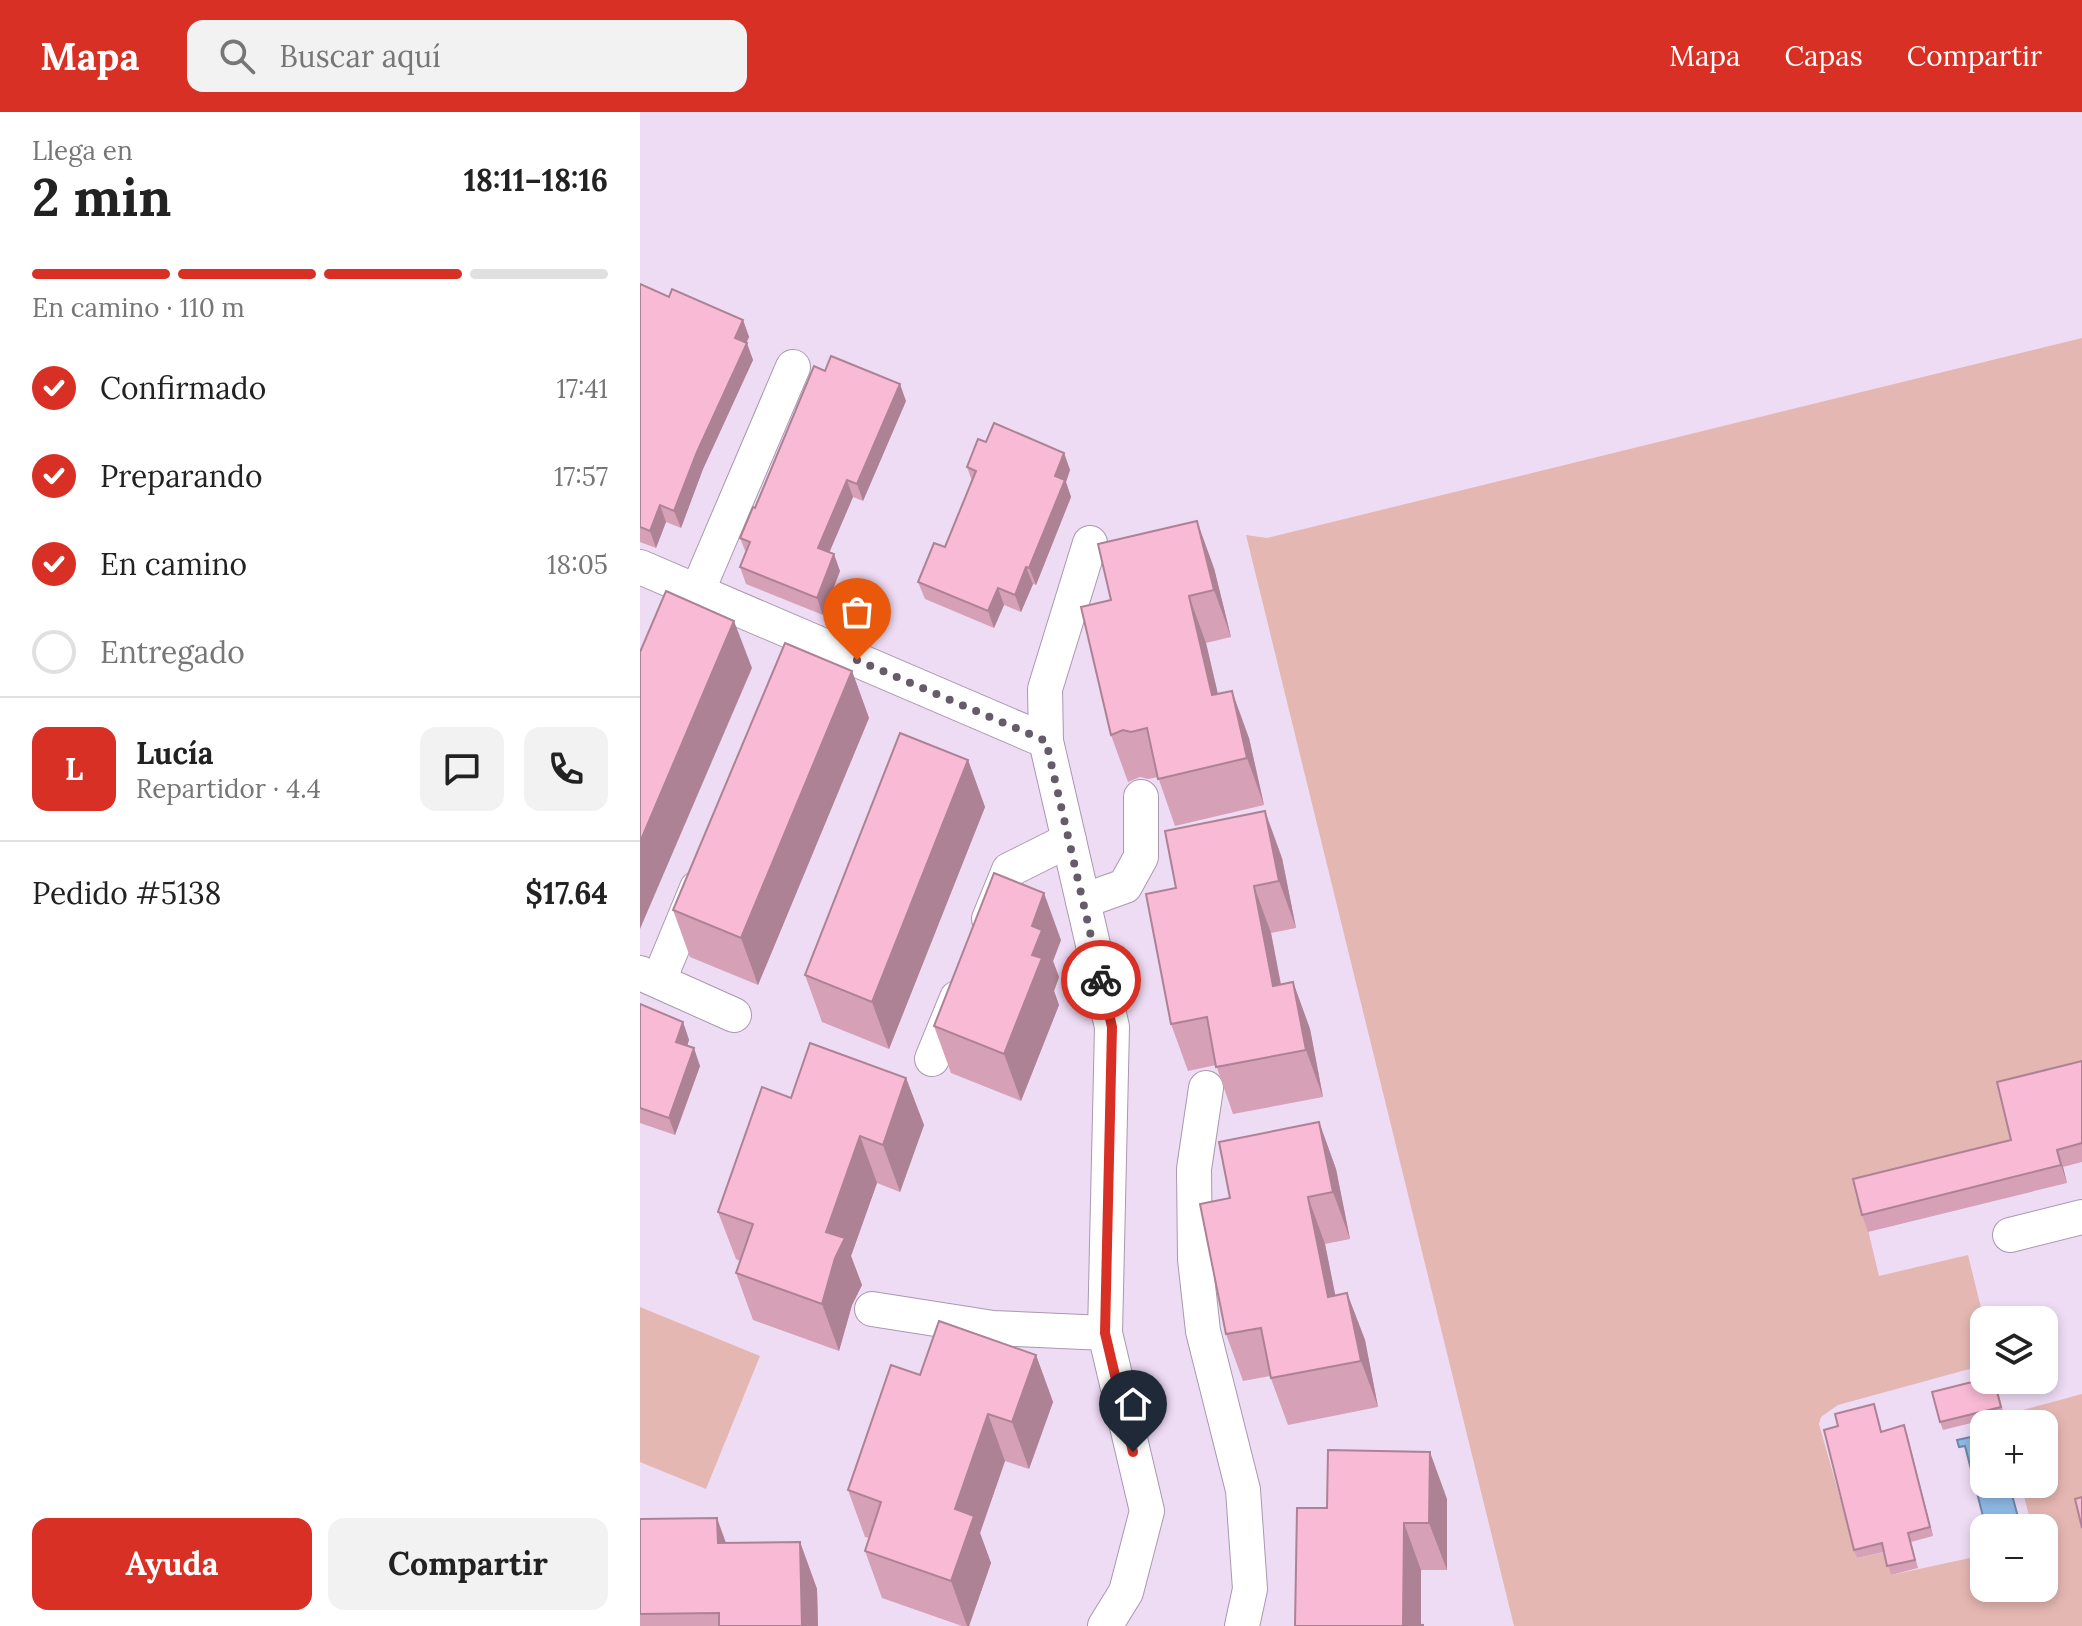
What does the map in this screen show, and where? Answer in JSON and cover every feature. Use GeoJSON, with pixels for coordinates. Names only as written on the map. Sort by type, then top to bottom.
{"type":"FeatureCollection","features":[{"type":"Feature","properties":{"kind":"street"},"geometry":{"type":"LineString","coordinates":[[697,592],[793,367]]}},
{"type":"Feature","properties":{"kind":"street"},"geometry":{"type":"LineString","coordinates":[[1090,543],[1045,689],[1046,741],[1112,1027],[1105,1333],[1147,1511],[1126,1592],[1105,1626]]}},
{"type":"Feature","properties":{"kind":"street"},"geometry":{"type":"LineString","coordinates":[[640,567],[697,592],[797,651],[1046,741]]}},
{"type":"Feature","properties":{"kind":"street"},"geometry":{"type":"LineString","coordinates":[[1083,901],[1125,886],[1141,857],[1141,797]]}},
{"type":"Feature","properties":{"kind":"street"},"geometry":{"type":"LineString","coordinates":[[932,1059],[1009,870],[1069,840]]}},
{"type":"Feature","properties":{"kind":"street"},"geometry":{"type":"LineString","coordinates":[[707,866],[649,977],[734,1015]]}},
{"type":"Feature","properties":{"kind":"street"},"geometry":{"type":"LineString","coordinates":[[1206,1088],[1194,1169],[1195,1259],[1203,1331],[1243,1490],[1250,1589],[1242,1626]]}},
{"type":"Feature","properties":{"kind":"street"},"geometry":{"type":"LineString","coordinates":[[2010,1235],[2082,1217]]}},
{"type":"Feature","properties":{"kind":"street"},"geometry":{"type":"LineString","coordinates":[[872,1309],[993,1328],[1105,1333]]}},
{"type":"Feature","properties":{"kind":"shaded area"},"geometry":{"type":"Polygon","coordinates":[[[2082,338],[2082,1080],[2017,1157],[1860,1196],[1879,1276],[1968,1255],[1981,1306],[1970,1306],[1970,1369],[1838,1405],[1821,1417],[1819,1424],[1857,1558],[1885,1552],[1891,1575],[1970,1558],[1970,1602],[2058,1602],[2058,1514],[2028,1514],[2024,1498],[2058,1498],[2058,1410],[2023,1410],[2082,1394],[2082,1626],[1514,1626],[1246,535],[1267,538],[2082,338]]]}},
{"type":"Feature","properties":{"kind":"shaded area"},"geometry":{"type":"Polygon","coordinates":[[[640,1307],[760,1356],[706,1489],[640,1462],[640,1307]]]}},
{"type":"Feature","properties":{"kind":"water"},"geometry":{"type":"Polygon","coordinates":[[[1970,1437],[1970,1466],[1965,1446],[1959,1447],[1957,1440],[1970,1437]]]}},
{"type":"Feature","properties":{"kind":"water"},"geometry":{"type":"Polygon","coordinates":[[[1978,1498],[2013,1498],[2017,1514],[1982,1514],[1978,1498]]]}},
{"type":"Feature","properties":{"kind":"building"},"geometry":{"type":"Polygon","coordinates":[[[640,284],[669,297],[672,289],[743,320],[735,338],[747,343],[697,452],[674,511],[660,505],[650,531],[640,527],[640,284]]]}},
{"type":"Feature","properties":{"kind":"building"},"geometry":{"type":"Polygon","coordinates":[[[831,356],[900,384],[857,484],[847,480],[818,548],[834,554],[817,598],[740,567],[750,542],[740,538],[814,366],[825,371],[831,356]]]}},
{"type":"Feature","properties":{"kind":"building"},"geometry":{"type":"Polygon","coordinates":[[[994,423],[1064,453],[1055,476],[1065,480],[1015,595],[998,588],[988,611],[918,582],[934,543],[945,547],[976,471],[967,467],[978,439],[986,442],[994,423]]]}},
{"type":"Feature","properties":{"kind":"building"},"geometry":{"type":"Polygon","coordinates":[[[1197,521],[1214,590],[1189,596],[1212,695],[1232,691],[1247,758],[1158,779],[1147,728],[1131,732],[1123,730],[1111,735],[1081,607],[1111,600],[1098,544],[1197,521]]]}},
{"type":"Feature","properties":{"kind":"building"},"geometry":{"type":"Polygon","coordinates":[[[666,591],[734,621],[640,842],[640,652],[666,591]]]}},
{"type":"Feature","properties":{"kind":"building"},"geometry":{"type":"Polygon","coordinates":[[[785,643],[852,671],[741,938],[673,910],[785,643]]]}},
{"type":"Feature","properties":{"kind":"building"},"geometry":{"type":"Polygon","coordinates":[[[900,733],[968,760],[872,1002],[805,975],[900,733]]]}},
{"type":"Feature","properties":{"kind":"building"},"geometry":{"type":"Polygon","coordinates":[[[1265,811],[1279,881],[1254,886],[1273,986],[1293,982],[1306,1050],[1216,1067],[1207,1017],[1171,1024],[1146,894],[1176,888],[1165,831],[1265,811]]]}},
{"type":"Feature","properties":{"kind":"building"},"geometry":{"type":"Polygon","coordinates":[[[994,873],[1044,893],[1032,926],[1042,930],[1032,955],[1042,958],[1004,1054],[934,1026],[994,873]]]}},
{"type":"Feature","properties":{"kind":"building"},"geometry":{"type":"Polygon","coordinates":[[[640,1004],[683,1022],[676,1042],[694,1048],[669,1118],[640,1108],[640,1004]]]}},
{"type":"Feature","properties":{"kind":"building"},"geometry":{"type":"Polygon","coordinates":[[[810,1043],[906,1078],[883,1145],[860,1136],[826,1232],[845,1238],[835,1258],[822,1304],[736,1273],[753,1224],[718,1212],[762,1087],[791,1098],[810,1043]]]}},
{"type":"Feature","properties":{"kind":"building"},"geometry":{"type":"Polygon","coordinates":[[[2082,1061],[2082,1143],[2057,1150],[2061,1165],[1862,1215],[1853,1179],[2011,1140],[1997,1082],[2082,1061]]]}},
{"type":"Feature","properties":{"kind":"building"},"geometry":{"type":"Polygon","coordinates":[[[1319,1122],[1333,1192],[1308,1197],[1328,1297],[1347,1293],[1361,1361],[1271,1378],[1261,1328],[1226,1334],[1200,1204],[1230,1198],[1219,1142],[1319,1122]]]}},
{"type":"Feature","properties":{"kind":"building"},"geometry":{"type":"Polygon","coordinates":[[[939,1321],[1036,1355],[1012,1422],[988,1414],[955,1509],[974,1516],[951,1581],[865,1551],[881,1502],[848,1490],[891,1365],[920,1375],[939,1321]]]}},
{"type":"Feature","properties":{"kind":"building"},"geometry":{"type":"Polygon","coordinates":[[[1970,1382],[1970,1394],[1998,1394],[2001,1407],[1970,1410],[1970,1415],[1940,1422],[1932,1392],[1970,1382]]]}},
{"type":"Feature","properties":{"kind":"building"},"geometry":{"type":"Polygon","coordinates":[[[1874,1404],[1881,1432],[1904,1425],[1930,1527],[1908,1533],[1915,1560],[1887,1566],[1882,1543],[1854,1550],[1824,1430],[1838,1426],[1835,1414],[1874,1404]]]}},
{"type":"Feature","properties":{"kind":"building"},"geometry":{"type":"Polygon","coordinates":[[[1328,1450],[1430,1452],[1429,1523],[1404,1523],[1403,1624],[1423,1626],[1295,1626],[1297,1508],[1327,1508],[1328,1450]]]}},
{"type":"Feature","properties":{"kind":"building"},"geometry":{"type":"Polygon","coordinates":[[[2082,1497],[2082,1528],[2075,1499],[2082,1497]]]}},
{"type":"Feature","properties":{"kind":"building"},"geometry":{"type":"Polygon","coordinates":[[[717,1518],[718,1543],[800,1542],[802,1626],[719,1626],[719,1613],[640,1614],[640,1519],[717,1518]]]}},
{"type":"Feature","properties":{"kind":"way so far"},"geometry":{"type":"LineString","coordinates":[[857,660],[1046,741],[1101,980]]}},
{"type":"Feature","properties":{"kind":"route"},"geometry":{"type":"LineString","coordinates":[[1101,980],[1112,1027],[1105,1333],[1133,1452]]}}]}
